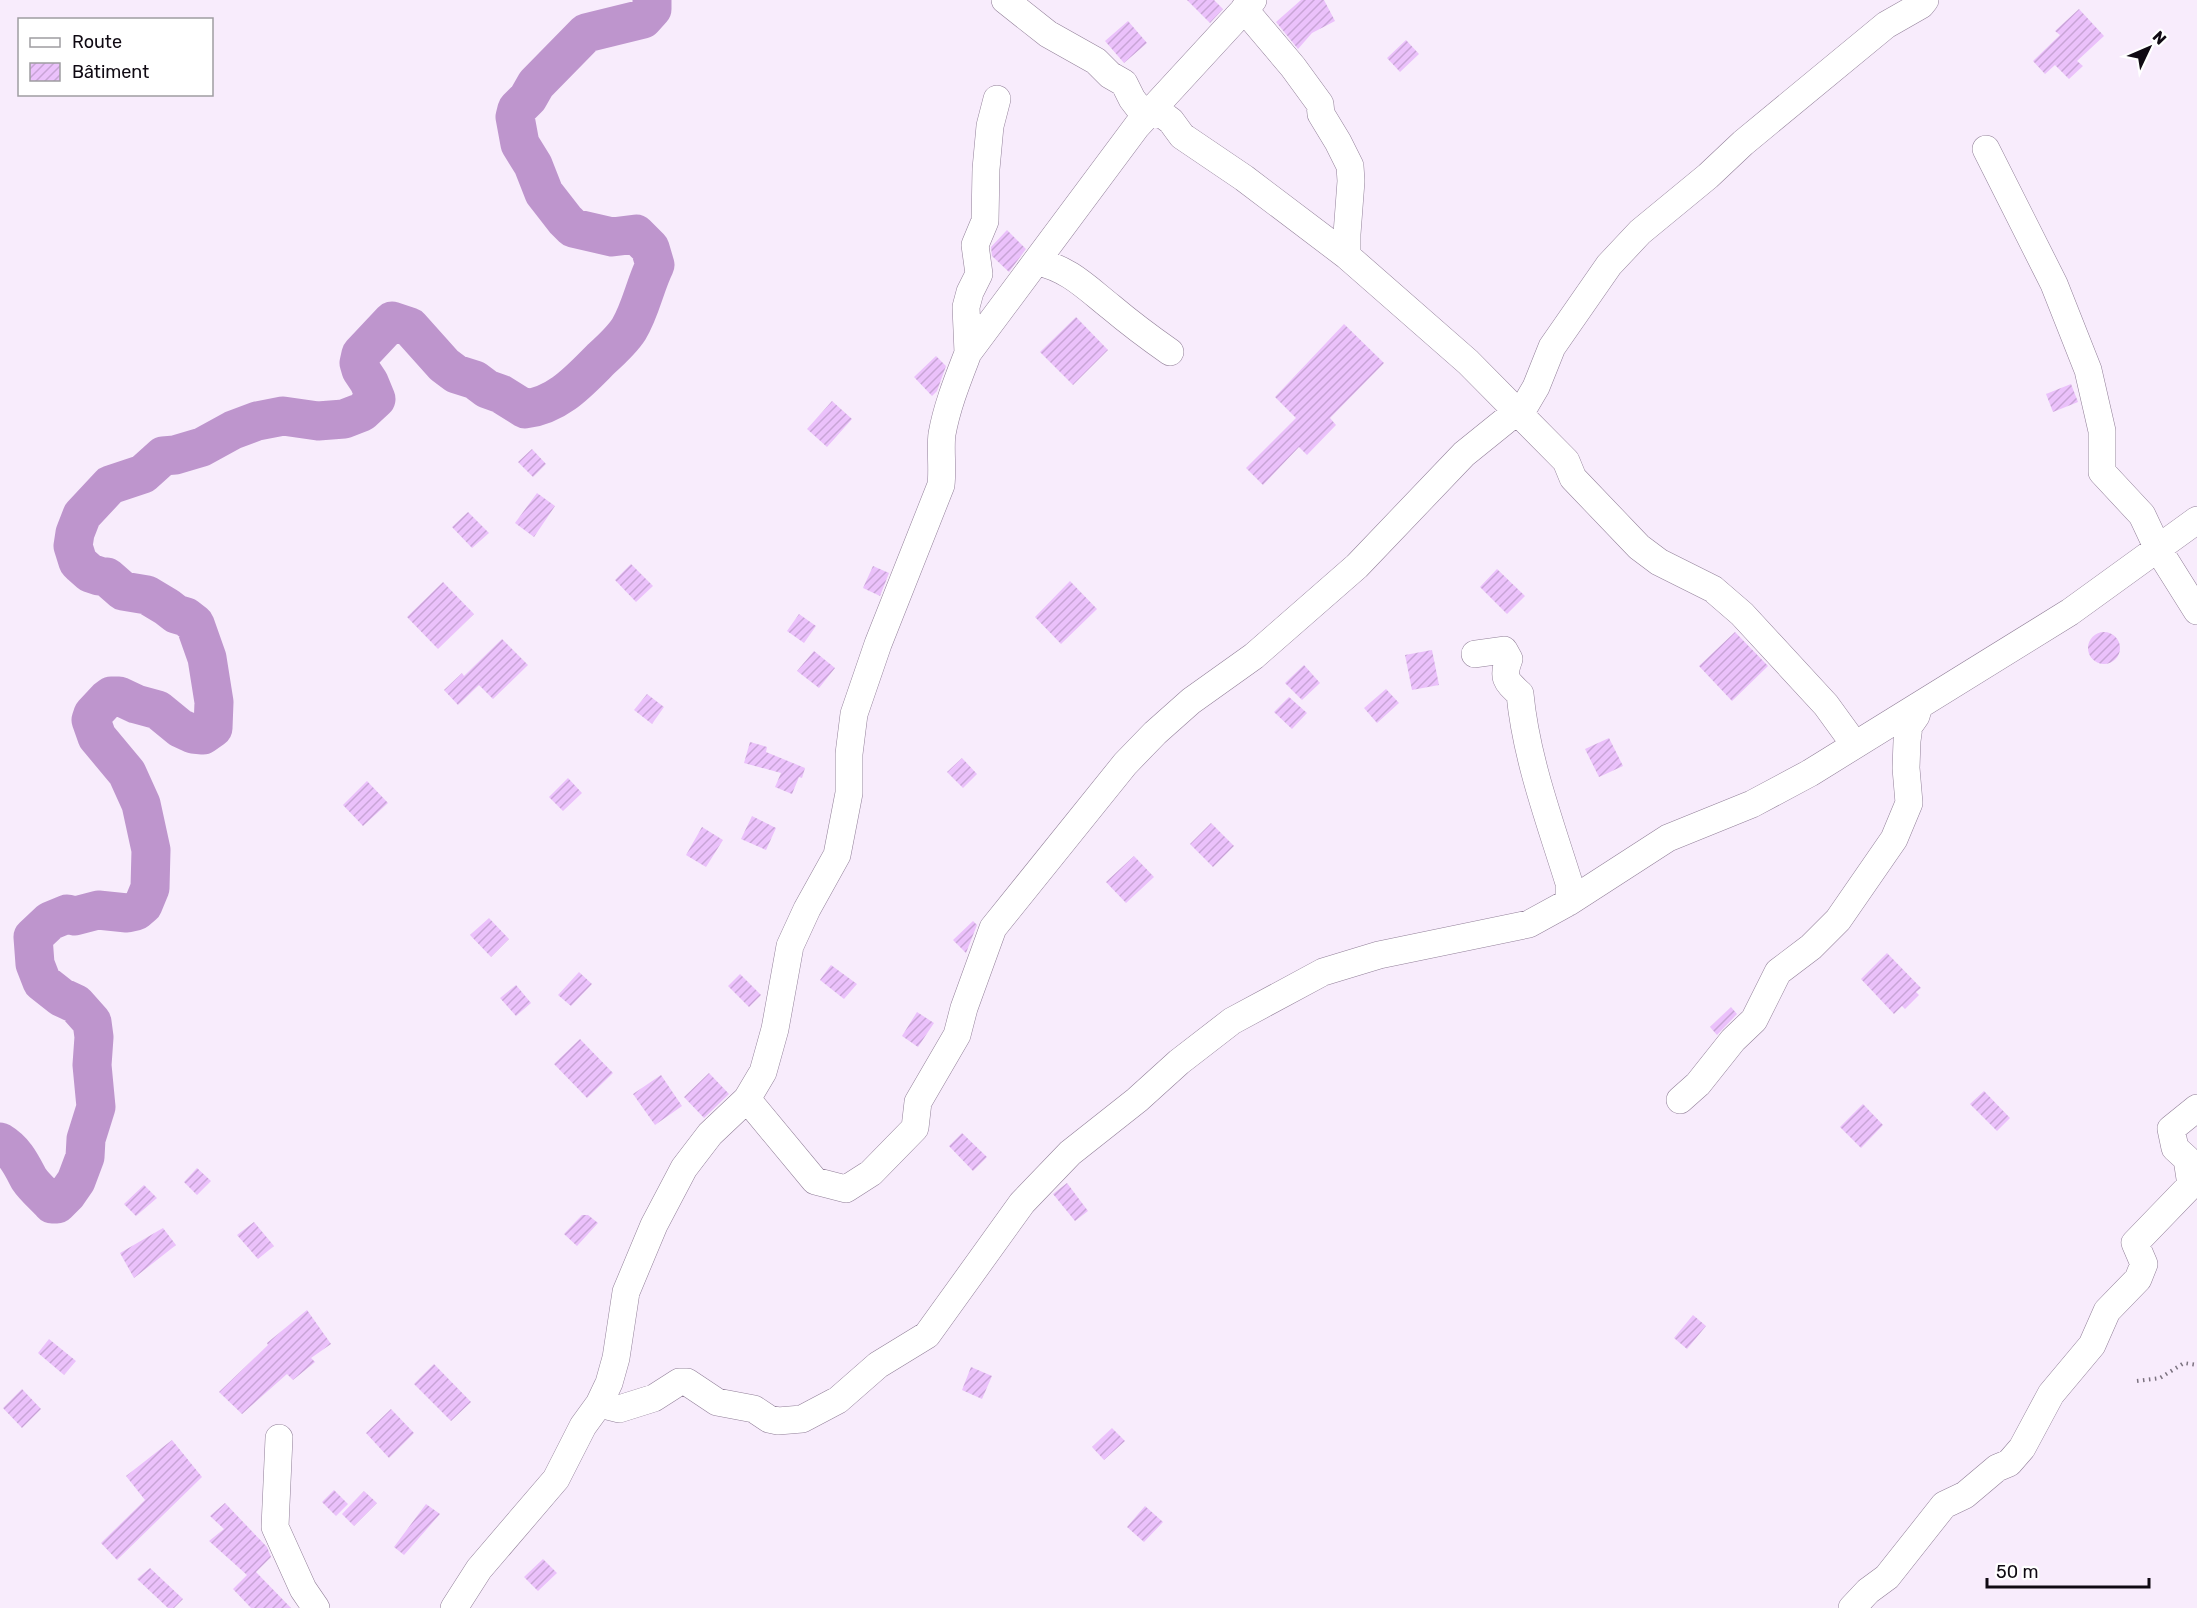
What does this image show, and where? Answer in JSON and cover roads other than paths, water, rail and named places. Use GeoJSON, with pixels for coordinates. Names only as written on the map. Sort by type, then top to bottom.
{"type":"FeatureCollection","features":[{"type":"Feature","properties":{"kind":"street"},"geometry":{"type":"LineString","coordinates":[[1005,0],[1048,34],[1096,61],[1124,83],[1142,112],[1163,115],[1171,121],[1182,136],[1244,178],[1347,256],[1468,362],[1566,461],[1573,478],[1639,548],[1659,562],[1713,589],[1742,614],[1826,705],[1855,745]]}},
{"type":"Feature","properties":{"kind":"street"},"geometry":{"type":"LineString","coordinates":[[747,1099],[815,1181],[846,1189],[871,1173],[915,1128],[918,1102],[957,1035],[963,1008],[993,928],[1125,764],[1191,701],[1254,656],[1356,566],[1464,454],[1526,404],[1536,387],[1552,347],[1610,265],[1640,232],[1886,25],[1920,5],[1924,0]]}},
{"type":"Feature","properties":{"kind":"street"},"geometry":{"type":"LineString","coordinates":[[454,1608],[479,1569],[556,1479],[583,1426],[599,1404],[609,1383],[616,1358],[626,1292],[654,1225],[684,1167],[710,1134],[747,1099],[763,1072],[776,1029],[790,946],[807,909],[837,855],[849,793],[849,754],[854,714],[878,644],[941,485],[942,436],[952,393],[968,353],[1137,126],[1249,4],[1320,104],[1321,114],[1350,166],[1347,256]]}},
{"type":"Feature","properties":{"kind":"street"},"geometry":{"type":"LineString","coordinates":[[968,353],[966,307],[969,292],[979,274],[975,245],[985,221],[990,126],[997,99]]}},
{"type":"Feature","properties":{"kind":"street"},"geometry":{"type":"LineString","coordinates":[[1986,149],[2054,284],[2088,370],[2102,431],[2102,472],[2142,515],[2158,549],[2197,610]]}},
{"type":"Feature","properties":{"kind":"street"},"geometry":{"type":"LineString","coordinates":[[1037,262],[1054,265],[1076,278],[1170,352]]}},
{"type":"Feature","properties":{"kind":"street"},"geometry":{"type":"LineString","coordinates":[[599,1404],[619,1409],[654,1398],[679,1382],[687,1382],[717,1402],[754,1409],[769,1419],[778,1421],[802,1419],[838,1400],[878,1365],[927,1335],[1022,1203],[1070,1153],[1137,1100],[1179,1062],[1232,1022],[1323,972],[1378,955],[1529,924],[1569,902],[1668,837],[1752,804],[1810,773],[2070,612],[2197,520]]}},
{"type":"Feature","properties":{"kind":"street"},"geometry":{"type":"LineString","coordinates":[[1474,654],[1504,650],[1509,659],[1504,672],[1508,682],[1520,694],[1522,715],[1536,774],[1569,883],[1569,902]]}},
{"type":"Feature","properties":{"kind":"street"},"geometry":{"type":"LineString","coordinates":[[1680,1100],[1698,1084],[1733,1040],[1754,1020],[1778,972],[1812,947],[1838,920],[1894,840],[1909,803],[1906,768],[1907,741],[1909,726],[1919,706]]}},
{"type":"Feature","properties":{"kind":"street"},"geometry":{"type":"LineString","coordinates":[[1852,1608],[1868,1591],[1887,1577],[1944,1505],[1965,1495],[1997,1468],[2009,1463],[2022,1448],[2051,1394],[2092,1345],[2107,1311],[2138,1279],[2144,1264],[2135,1243],[2191,1185],[2187,1159],[2175,1148],[2171,1129],[2197,1108]]}},
{"type":"Feature","properties":{"kind":"street"},"geometry":{"type":"LineString","coordinates":[[279,1438],[275,1527],[303,1589],[316,1608]]}},
{"type":"Feature","properties":{"kind":"waterway"},"geometry":{"type":"LineString","coordinates":[[0,1142],[14,1154],[31,1182],[52,1204],[57,1204],[76,1181],[85,1157],[86,1139],[96,1107],[92,1065],[94,1037],[92,1022],[76,1004],[61,997],[42,982],[35,964],[33,937],[50,921],[67,914],[75,916],[98,910],[127,913],[136,911],[143,905],[150,888],[151,850],[141,804],[127,773],[97,737],[91,720],[93,714],[111,696],[119,696],[158,710],[180,728],[193,734],[203,735],[213,728],[214,702],[207,658],[195,624],[147,595],[123,591],[107,577],[90,573],[81,565],[73,546],[82,515],[110,485],[143,474],[163,456],[202,447],[233,430],[257,421],[283,416],[318,421],[344,419],[362,412],[376,399],[361,370],[359,363],[361,354],[392,321],[410,327],[444,365],[456,374],[475,380],[525,409],[548,403],[576,383],[616,345],[629,329],[655,265],[650,248],[636,234],[612,237],[573,228],[565,220],[544,193],[533,165],[520,144],[515,117],[517,109],[528,98],[536,84],[586,33],[643,19],[652,9],[652,0]]}}]}
